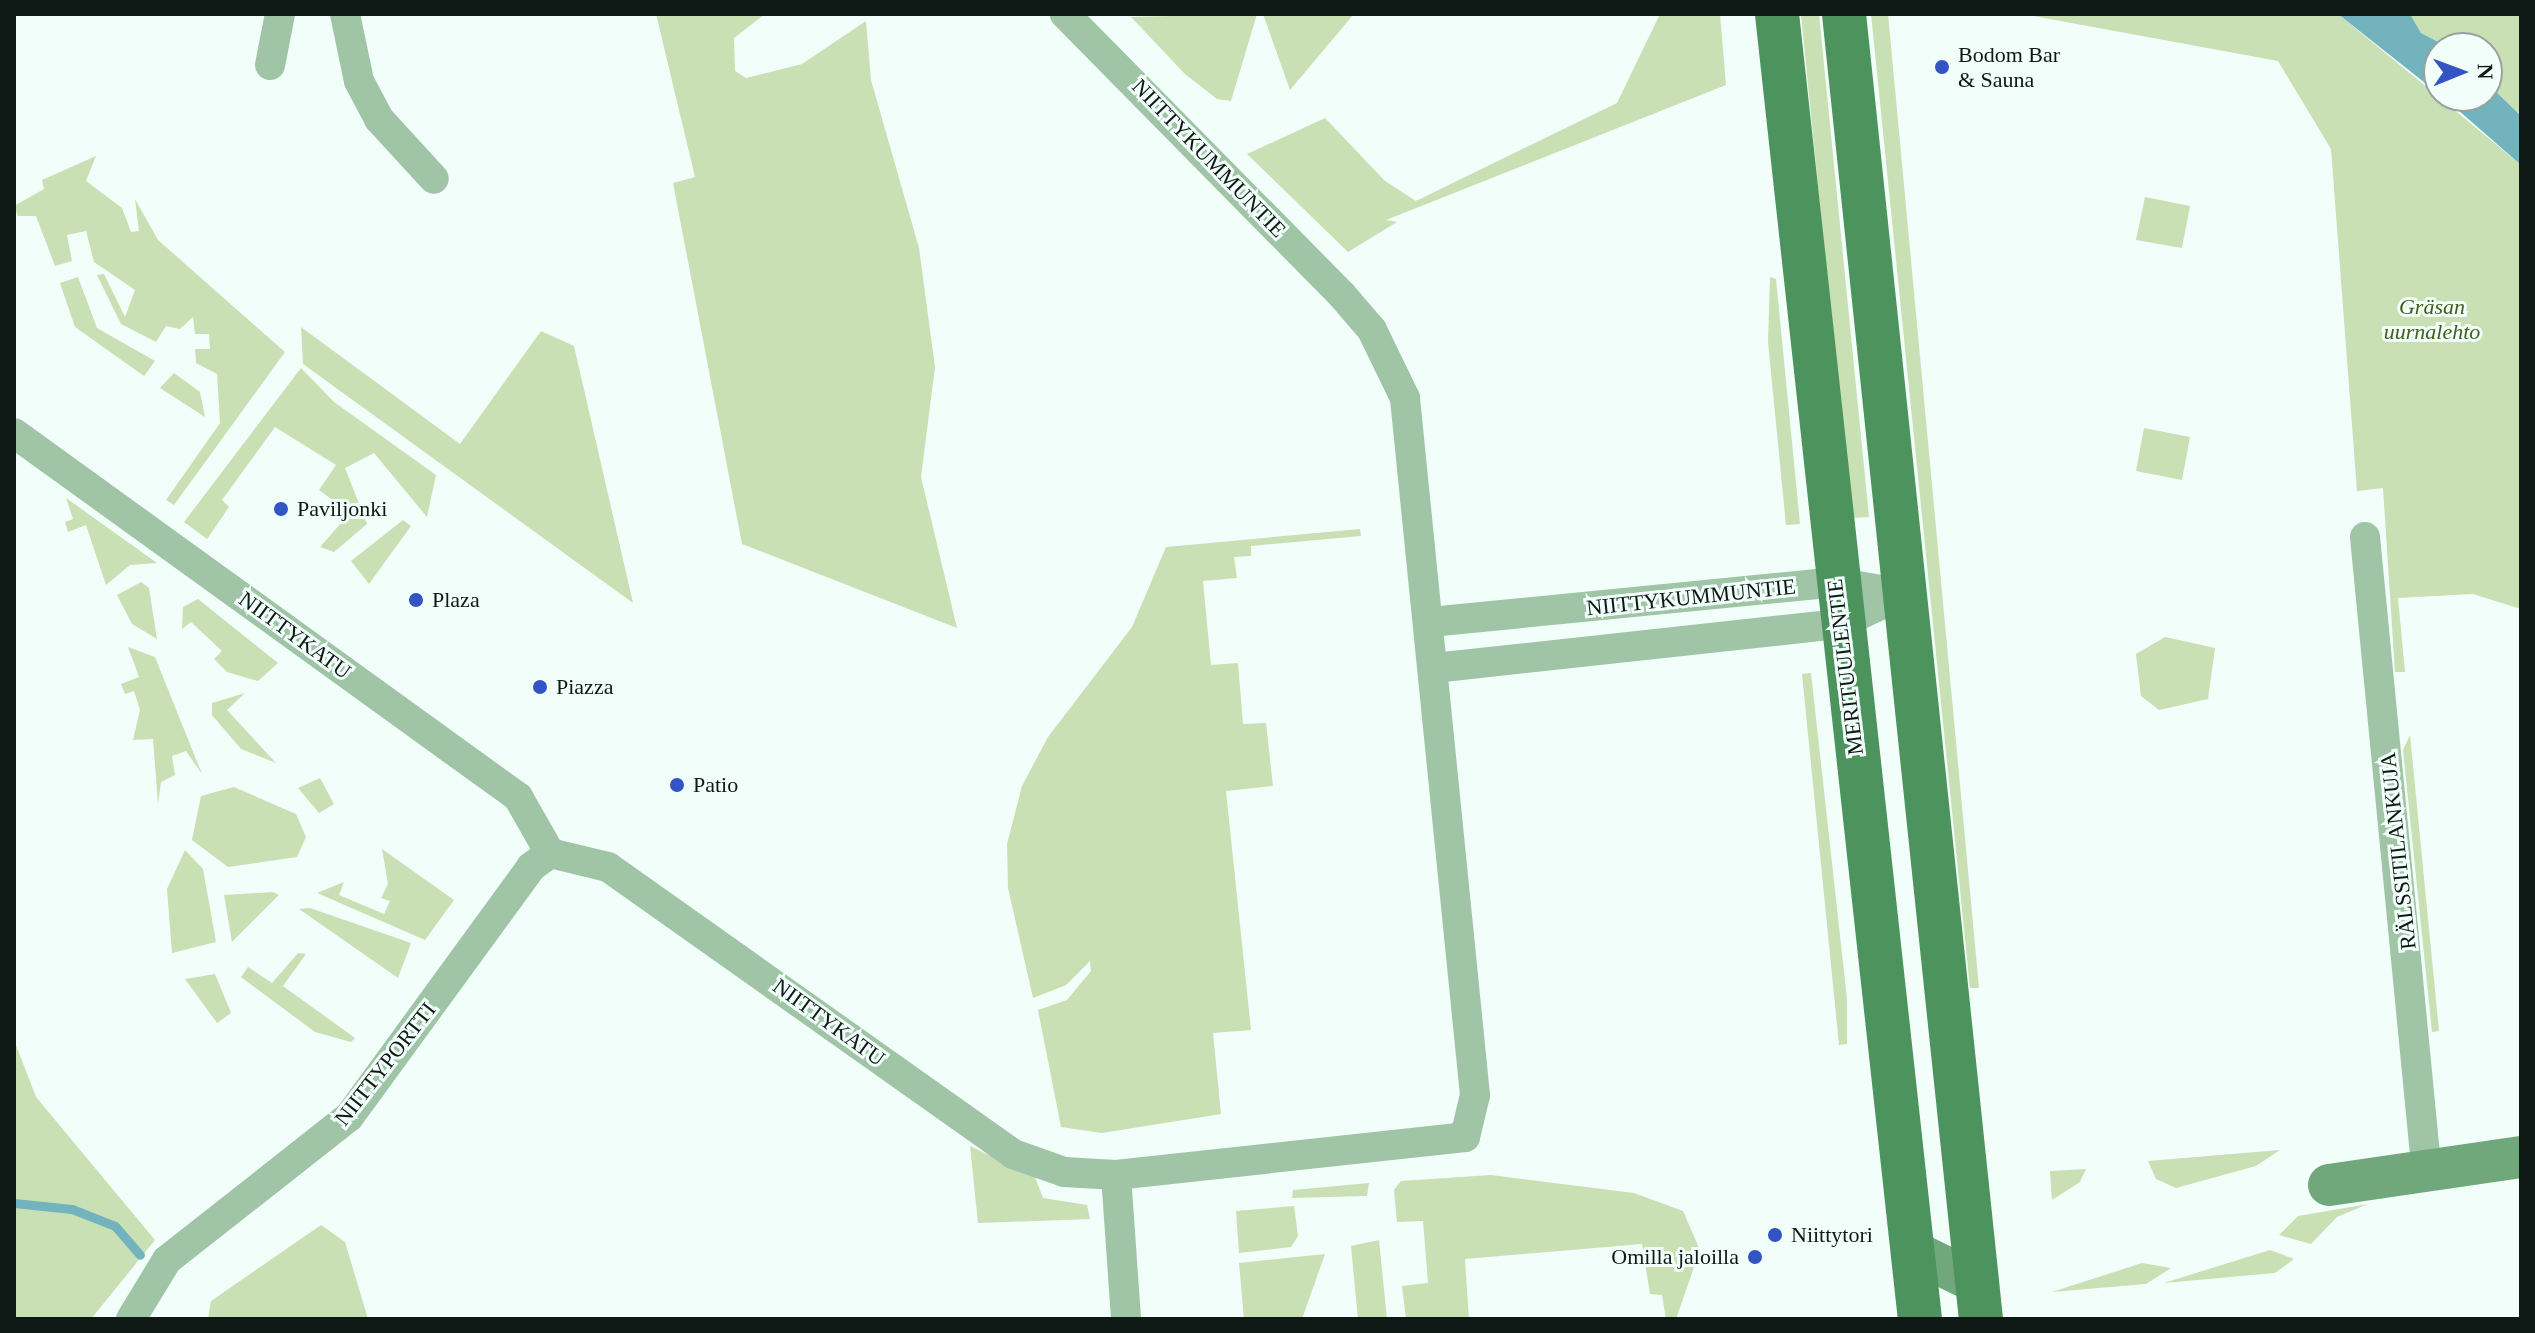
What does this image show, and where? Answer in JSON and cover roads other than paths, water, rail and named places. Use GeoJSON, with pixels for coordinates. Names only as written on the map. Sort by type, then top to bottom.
{"type":"FeatureCollection","features":[{"type":"Feature","properties":{"kind":"main road","name":"MERITUULENTIE"},"geometry":{"type":"LineString","coordinates":[[1777,14],[1838,603],[1920,1319]]}},
{"type":"Feature","properties":{"kind":"main road"},"geometry":{"type":"LineString","coordinates":[[1844,14],[1980,1301]]}},
{"type":"Feature","properties":{"kind":"main road"},"geometry":{"type":"LineString","coordinates":[[2329,1185],[2426,1165],[2521,1157]]}},
{"type":"Feature","properties":{"kind":"main road"},"geometry":{"type":"LineString","coordinates":[[1912,1251],[1972,1225]]}},
{"type":"Feature","properties":{"kind":"main road"},"geometry":{"type":"LineString","coordinates":[[1912,1251],[1980,1301]]}},
{"type":"Feature","properties":{"kind":"street"},"geometry":{"type":"LineString","coordinates":[[270,65],[280,14]]}},
{"type":"Feature","properties":{"kind":"street"},"geometry":{"type":"LineString","coordinates":[[345,14],[366,94],[405,154],[434,179]]}},
{"type":"Feature","properties":{"kind":"street","name":"NIITTYKUMMUNTIE"},"geometry":{"type":"LineString","coordinates":[[1065,14],[1372,330],[1405,398],[1447,807]]}},
{"type":"Feature","properties":{"kind":"street","name":"NIITTYKATU"},"geometry":{"type":"LineString","coordinates":[[14,433],[518,797],[550,853],[583,855],[620,875],[1013,1154],[1064,1172],[1116,1175],[1465,1137],[1475,1095],[1447,807]]}},
{"type":"Feature","properties":{"kind":"street","name":"RÄLSSITILANKUJA"},"geometry":{"type":"LineString","coordinates":[[2365,537],[2426,1165]]}},
{"type":"Feature","properties":{"kind":"street","name":"NIITTYKUMMUNTIE"},"geometry":{"type":"LineString","coordinates":[[1434,668],[1904,594]]}},
{"type":"Feature","properties":{"kind":"street","name":"NIITTYKUMMUNTIE"},"geometry":{"type":"LineString","coordinates":[[1430,622],[1838,603]]}},
{"type":"Feature","properties":{"kind":"street","name":"NIITTYPORTTI"},"geometry":{"type":"LineString","coordinates":[[131,1319],[167,1260],[349,1117],[531,867],[550,853]]}},
{"type":"Feature","properties":{"kind":"street"},"geometry":{"type":"LineString","coordinates":[[1116,1175],[1126,1319]]}},
{"type":"Feature","properties":{"kind":"water"},"geometry":{"type":"Polygon","coordinates":[[[2338,14],[2410,14],[2423,34],[2423,81],[2338,14]]]}},
{"type":"Feature","properties":{"kind":"water"},"geometry":{"type":"Polygon","coordinates":[[[2503,99],[2521,116],[2521,165],[2460,112],[2503,112],[2503,99]]]}},
{"type":"Feature","properties":{"kind":"waterway"},"geometry":{"type":"LineString","coordinates":[[14,1203],[72,1209],[115,1226],[140,1255]]}},
{"type":"Feature","properties":{"kind":"place","name":"Bodom Bar & Sauna"},"geometry":{"type":"Point","coordinates":[1942,67]}},
{"type":"Feature","properties":{"kind":"place","name":"Paviljonki"},"geometry":{"type":"Point","coordinates":[281,509]}},
{"type":"Feature","properties":{"kind":"place","name":"Plaza"},"geometry":{"type":"Point","coordinates":[416,600]}},
{"type":"Feature","properties":{"kind":"place","name":"Piazza"},"geometry":{"type":"Point","coordinates":[540,687]}},
{"type":"Feature","properties":{"kind":"place","name":"Patio"},"geometry":{"type":"Point","coordinates":[677,785]}},
{"type":"Feature","properties":{"kind":"place","name":"Niittytori"},"geometry":{"type":"Point","coordinates":[1775,1235]}},
{"type":"Feature","properties":{"kind":"place","name":"Omilla jaloilla"},"geometry":{"type":"Point","coordinates":[1755,1257]}},
{"type":"Feature","properties":{"kind":"park label","name":"Gräsan uurnalehto"},"geometry":{"type":"Point","coordinates":[2432,318]}}]}
